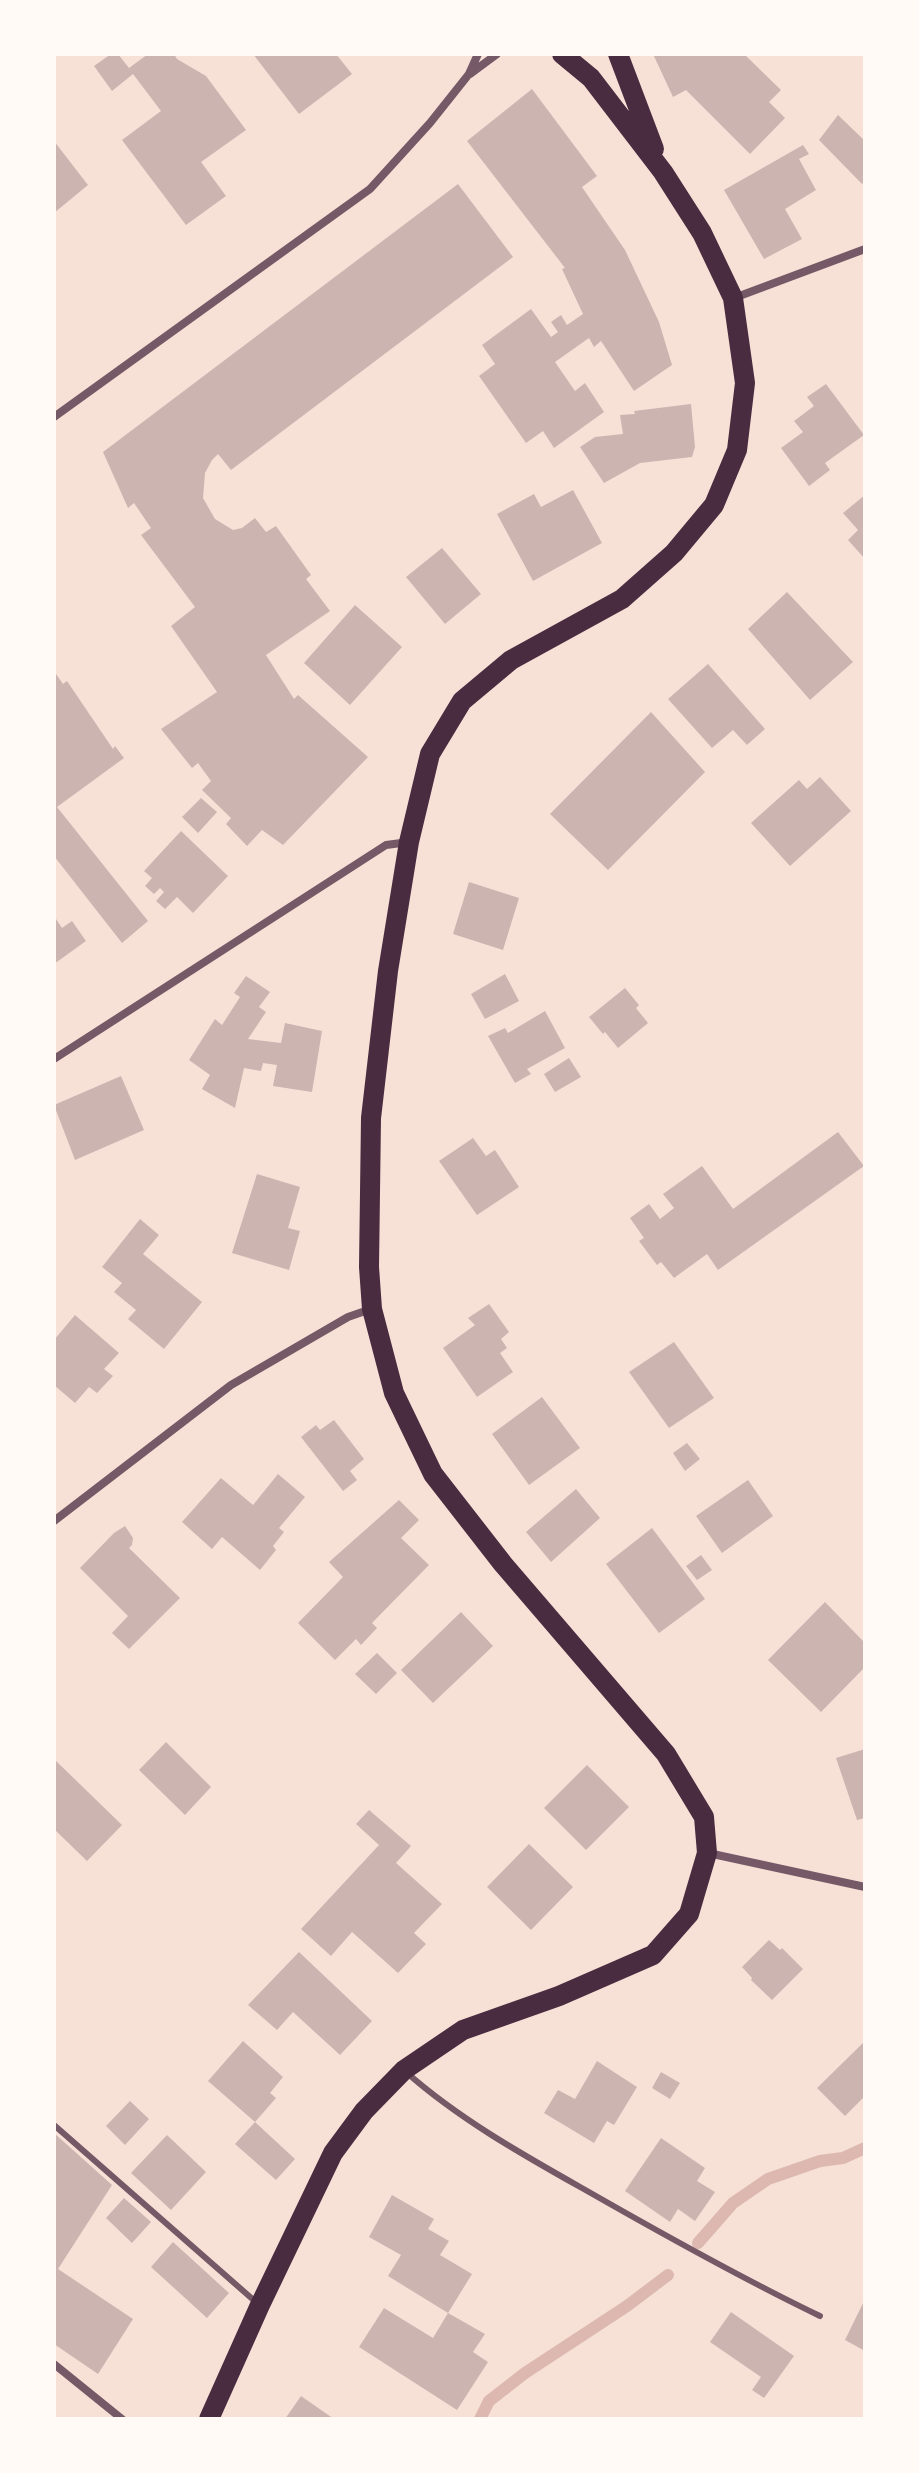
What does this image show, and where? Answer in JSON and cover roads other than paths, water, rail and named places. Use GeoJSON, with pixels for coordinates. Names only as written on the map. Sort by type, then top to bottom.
{"type":"FeatureCollection","features":[{"type":"Feature","properties":{"kind":"main road"},"geometry":{"type":"LineString","coordinates":[[209,2419],[333,2153],[364,2111],[404,2070],[463,2030],[559,1996],[653,1955],[689,1914],[707,1853],[704,1817],[666,1754],[503,1564],[433,1474],[394,1393],[372,1309],[369,1267],[371,1118],[388,971],[409,842],[430,754],[462,701],[511,660],[622,599],[674,553],[714,505],[737,450],[745,383],[733,298],[702,233],[663,172],[591,78],[562,54]]}},
{"type":"Feature","properties":{"kind":"main road"},"geometry":{"type":"LineString","coordinates":[[618,54],[663,172]]}},
{"type":"Feature","properties":{"kind":"street"},"geometry":{"type":"LineString","coordinates":[[54,417],[370,189],[430,123],[469,74],[478,54]]}},
{"type":"Feature","properties":{"kind":"street"},"geometry":{"type":"LineString","coordinates":[[469,74],[497,54]]}},
{"type":"Feature","properties":{"kind":"street"},"geometry":{"type":"LineString","coordinates":[[733,298],[865,249]]}},
{"type":"Feature","properties":{"kind":"street"},"geometry":{"type":"LineString","coordinates":[[54,1059],[386,845],[409,842]]}},
{"type":"Feature","properties":{"kind":"street"},"geometry":{"type":"LineString","coordinates":[[54,1521],[231,1385],[348,1317],[372,1309]]}},
{"type":"Feature","properties":{"kind":"street"},"geometry":{"type":"LineString","coordinates":[[707,1853],[865,1887]]}},
{"type":"Feature","properties":{"kind":"street"},"geometry":{"type":"LineString","coordinates":[[54,2364],[122,2419]]}},
{"type":"Feature","properties":{"kind":"lane"},"geometry":{"type":"LineString","coordinates":[[404,2070],[432,2095],[548,2169],[737,2276],[820,2316]]}},
{"type":"Feature","properties":{"kind":"lane"},"geometry":{"type":"LineString","coordinates":[[54,2125],[260,2305]]}},
{"type":"Feature","properties":{"kind":"waterway"},"geometry":{"type":"LineString","coordinates":[[698,2243],[733,2203],[768,2179],[820,2161],[843,2158],[865,2148]]}},
{"type":"Feature","properties":{"kind":"waterway"},"geometry":{"type":"LineString","coordinates":[[480,2419],[489,2401],[525,2373],[668,2275]]}}]}
